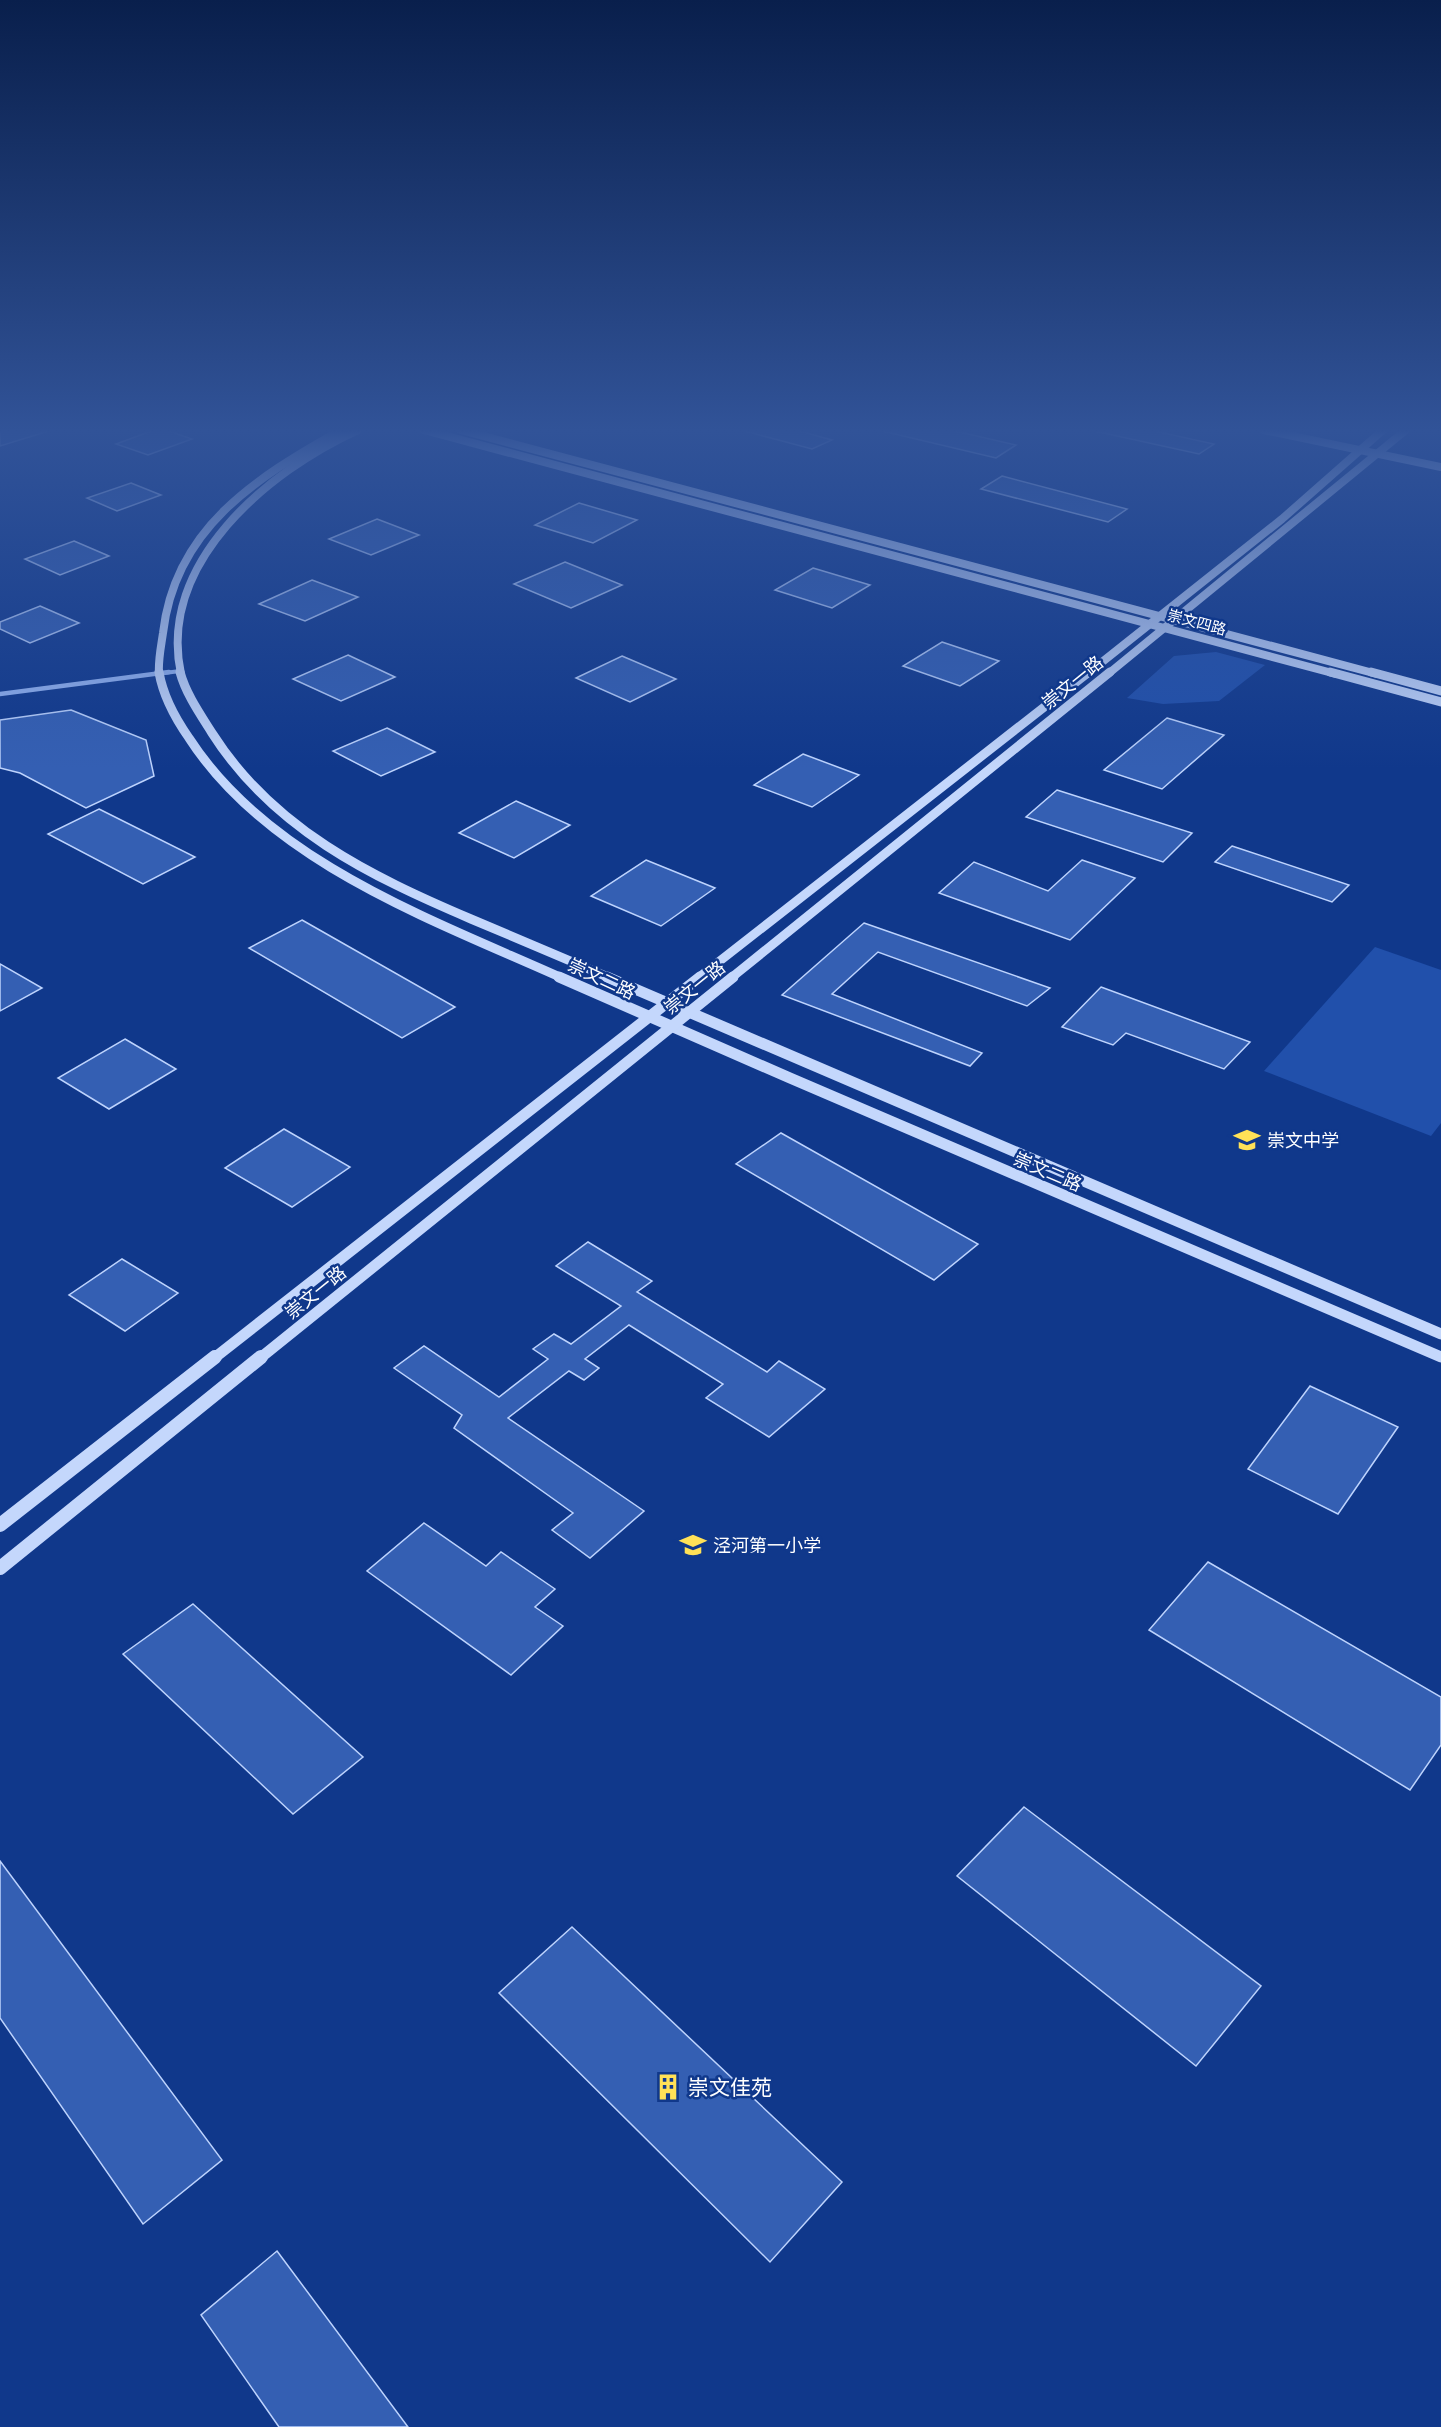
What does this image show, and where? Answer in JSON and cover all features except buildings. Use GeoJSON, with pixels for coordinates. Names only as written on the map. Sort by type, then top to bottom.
{"type":"FeatureCollection","features":[{"type":"Feature","properties":{"kind":"street","name":"崇文二路"},"geometry":{"type":"LineString","coordinates":[[194,543],[182,560],[169,590],[161,621],[159,673],[176,720],[224,787],[277,831],[349,878],[646,1017],[1441,1357]]}},
{"type":"Feature","properties":{"kind":"street","name":"崇文二路"},"geometry":{"type":"LineString","coordinates":[[212,543],[194,574],[182,604],[178,631],[180,671],[191,699],[213,736],[246,780],[297,826],[363,869],[446,908],[1441,1334]]}},
{"type":"Feature","properties":{"kind":"street","name":"崇文四路"},"geometry":{"type":"LineString","coordinates":[[848,543],[1441,702]]}},
{"type":"Feature","properties":{"kind":"street","name":"崇文四路"},"geometry":{"type":"LineString","coordinates":[[887,543],[1441,691]]}},
{"type":"Feature","properties":{"kind":"street","name":"崇文一路"},"geometry":{"type":"LineString","coordinates":[[0,1525],[1251,543]]}},
{"type":"Feature","properties":{"kind":"street","name":"崇文一路"},"geometry":{"type":"LineString","coordinates":[[0,1568],[1270,543]]}},
{"type":"Feature","properties":{"kind":"street"},"geometry":{"type":"LineString","coordinates":[[0,694],[180,671]]}},
{"type":"Feature","properties":{"kind":"shaded area"},"geometry":{"type":"Polygon","coordinates":[[[1216,652],[1265,665],[1219,701],[1163,704],[1127,698],[1174,656],[1216,652]]]}},
{"type":"Feature","properties":{"kind":"shaded area"},"geometry":{"type":"Polygon","coordinates":[[[1375,947],[1441,970],[1441,1123],[1431,1136],[1264,1071],[1375,947]]]}},
{"type":"Feature","properties":{"kind":"place","name":"崇文中学"},"geometry":{"type":"Point","coordinates":[1247,1140]}},
{"type":"Feature","properties":{"kind":"place","name":"泾河第一小学"},"geometry":{"type":"Point","coordinates":[693,1545]}},
{"type":"Feature","properties":{"kind":"place","name":"崇文佳苑"},"geometry":{"type":"Point","coordinates":[668,2087]}}]}
